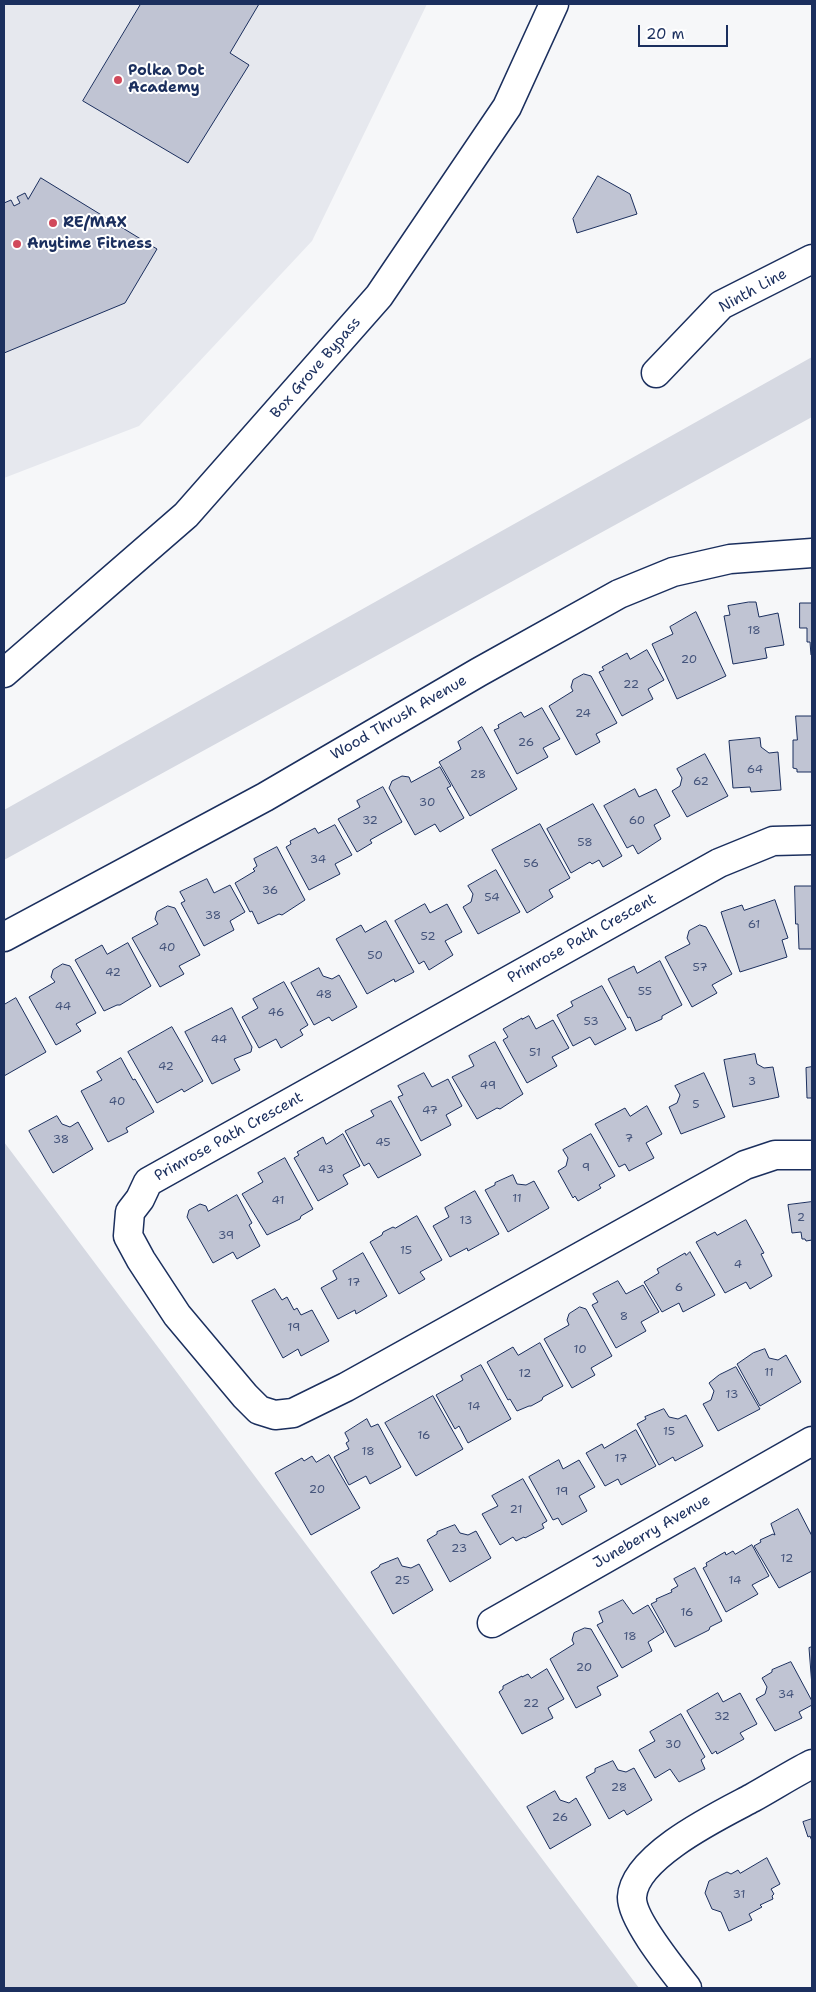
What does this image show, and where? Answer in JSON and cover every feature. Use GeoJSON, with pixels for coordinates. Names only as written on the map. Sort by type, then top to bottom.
{"type":"FeatureCollection","features":[{"type":"Feature","properties":{"kind":"street","name":"Box Grove Bypass"},"geometry":{"type":"LineString","coordinates":[[4,673],[186,515],[379,296],[507,107],[554,4]]}},
{"type":"Feature","properties":{"kind":"street","name":"Ninth Line"},"geometry":{"type":"LineString","coordinates":[[656,372],[721,306],[812,259]]}},
{"type":"Feature","properties":{"kind":"street","name":"Wood Thrush Avenue"},"geometry":{"type":"LineString","coordinates":[[4,937],[265,797],[479,672],[619,594],[673,572],[730,559],[812,554]]}},
{"type":"Feature","properties":{"kind":"street","name":"Primrose Path Crescent"},"geometry":{"type":"LineString","coordinates":[[812,840],[773,841],[719,863],[148,1182],[140,1199],[130,1212],[128,1236],[141,1260],[177,1315],[245,1396],[259,1410],[275,1415],[293,1413],[346,1387],[745,1165],[775,1155],[812,1155]]}},
{"type":"Feature","properties":{"kind":"street","name":"Juneberry Avenue"},"geometry":{"type":"LineString","coordinates":[[492,1622],[812,1441]]}},
{"type":"Feature","properties":{"kind":"street"},"geometry":{"type":"LineString","coordinates":[[687,1988],[650,1939],[638,1915],[632,1898],[639,1876],[657,1857],[691,1832],[812,1764]]}},
{"type":"Feature","properties":{"kind":"shaded area"},"geometry":{"type":"Polygon","coordinates":[[[4,4],[427,4],[312,241],[139,426],[4,478],[4,4]]]}},
{"type":"Feature","properties":{"kind":"shaded area"},"geometry":{"type":"Polygon","coordinates":[[[812,357],[812,417],[4,860],[4,810],[812,357]]]}},
{"type":"Feature","properties":{"kind":"shaded area"},"geometry":{"type":"Polygon","coordinates":[[[4,1142],[639,1988],[4,1988],[4,1142]]]}},
{"type":"Feature","properties":{"kind":"building"},"geometry":{"type":"Polygon","coordinates":[[[141,4],[259,4],[230,53],[249,65],[188,163],[83,101],[141,4]]]}},
{"type":"Feature","properties":{"kind":"building"},"geometry":{"type":"Polygon","coordinates":[[[598,176],[630,194],[637,214],[577,233],[573,219],[598,176]]]}},
{"type":"Feature","properties":{"kind":"building"},"geometry":{"type":"Polygon","coordinates":[[[41,178],[157,249],[125,303],[4,353],[4,203],[11,200],[14,206],[20,203],[17,197],[25,193],[28,199],[41,178]]]}},
{"type":"Feature","properties":{"kind":"building"},"geometry":{"type":"Polygon","coordinates":[[[756,602],[759,617],[778,613],[784,645],[765,648],[767,658],[733,664],[724,616],[730,615],[728,606],[756,602]]]}},
{"type":"Feature","properties":{"kind":"building"},"geometry":{"type":"Polygon","coordinates":[[[800,603],[812,603],[812,655],[810,642],[807,642],[807,628],[800,628],[800,603]]]}},
{"type":"Feature","properties":{"kind":"building"},"geometry":{"type":"Polygon","coordinates":[[[696,612],[726,676],[677,699],[652,644],[673,634],[670,627],[696,612]]]}},
{"type":"Feature","properties":{"kind":"building"},"geometry":{"type":"Polygon","coordinates":[[[647,650],[664,680],[648,689],[653,699],[622,716],[599,672],[604,670],[602,667],[627,653],[630,659],[647,650]]]}},
{"type":"Feature","properties":{"kind":"building"},"geometry":{"type":"Polygon","coordinates":[[[584,674],[591,676],[617,723],[596,734],[600,742],[576,755],[549,706],[573,691],[571,687],[573,680],[584,674]]]}},
{"type":"Feature","properties":{"kind":"building"},"geometry":{"type":"Polygon","coordinates":[[[542,708],[560,739],[543,748],[548,757],[517,774],[494,730],[499,728],[498,725],[521,712],[524,717],[542,708]]]}},
{"type":"Feature","properties":{"kind":"building"},"geometry":{"type":"Polygon","coordinates":[[[796,716],[812,716],[812,772],[797,772],[797,769],[793,768],[793,740],[797,740],[796,716]]]}},
{"type":"Feature","properties":{"kind":"building"},"geometry":{"type":"Polygon","coordinates":[[[482,727],[517,789],[470,816],[439,762],[461,749],[458,742],[482,727]]]}},
{"type":"Feature","properties":{"kind":"building"},"geometry":{"type":"Polygon","coordinates":[[[760,738],[761,747],[769,753],[778,752],[781,790],[751,792],[750,787],[733,788],[729,741],[760,738]]]}},
{"type":"Feature","properties":{"kind":"building"},"geometry":{"type":"Polygon","coordinates":[[[705,754],[728,796],[687,817],[672,791],[680,786],[682,778],[677,769],[705,754]]]}},
{"type":"Feature","properties":{"kind":"building"},"geometry":{"type":"Polygon","coordinates":[[[440,767],[451,786],[447,788],[464,818],[440,832],[435,824],[415,835],[389,788],[392,781],[402,776],[409,777],[411,782],[440,767]]]}},
{"type":"Feature","properties":{"kind":"building"},"geometry":{"type":"Polygon","coordinates":[[[383,787],[402,822],[370,840],[372,843],[357,852],[338,819],[360,807],[357,801],[383,787]]]}},
{"type":"Feature","properties":{"kind":"building"},"geometry":{"type":"Polygon","coordinates":[[[635,789],[639,797],[656,789],[670,816],[654,825],[661,839],[638,854],[633,845],[627,848],[604,806],[635,789]]]}},
{"type":"Feature","properties":{"kind":"building"},"geometry":{"type":"Polygon","coordinates":[[[593,804],[622,856],[603,867],[599,860],[592,864],[590,862],[571,873],[547,829],[593,804]]]}},
{"type":"Feature","properties":{"kind":"building"},"geometry":{"type":"Polygon","coordinates":[[[540,824],[570,878],[549,890],[553,897],[527,913],[492,850],[540,824]]]}},
{"type":"Feature","properties":{"kind":"building"},"geometry":{"type":"Polygon","coordinates":[[[335,825],[352,855],[335,864],[340,874],[309,890],[286,847],[291,844],[290,841],[315,828],[318,833],[335,825]]]}},
{"type":"Feature","properties":{"kind":"building"},"geometry":{"type":"Polygon","coordinates":[[[277,847],[305,900],[282,915],[279,914],[258,924],[235,883],[255,871],[253,869],[257,866],[254,859],[277,847]]]}},
{"type":"Feature","properties":{"kind":"building"},"geometry":{"type":"Polygon","coordinates":[[[496,870],[520,912],[478,934],[463,907],[471,902],[473,894],[468,886],[496,870]]]}},
{"type":"Feature","properties":{"kind":"building"},"geometry":{"type":"Polygon","coordinates":[[[207,879],[214,893],[230,885],[245,912],[230,921],[234,930],[204,946],[181,903],[185,901],[180,892],[207,879]]]}},
{"type":"Feature","properties":{"kind":"building"},"geometry":{"type":"Polygon","coordinates":[[[795,886],[812,886],[812,949],[799,949],[795,886]]]}},
{"type":"Feature","properties":{"kind":"building"},"geometry":{"type":"Polygon","coordinates":[[[775,900],[788,938],[782,940],[787,957],[740,972],[721,912],[742,905],[744,910],[775,900]]]}},
{"type":"Feature","properties":{"kind":"building"},"geometry":{"type":"Polygon","coordinates":[[[425,904],[430,913],[447,904],[462,932],[445,941],[453,955],[429,970],[424,961],[419,964],[395,921],[425,904]]]}},
{"type":"Feature","properties":{"kind":"building"},"geometry":{"type":"Polygon","coordinates":[[[168,906],[175,908],[200,955],[179,966],[184,974],[160,987],[132,938],[158,924],[155,919],[157,912],[168,906]]]}},
{"type":"Feature","properties":{"kind":"building"},"geometry":{"type":"Polygon","coordinates":[[[386,921],[414,972],[395,982],[394,979],[367,994],[336,939],[361,925],[365,932],[386,921]]]}},
{"type":"Feature","properties":{"kind":"building"},"geometry":{"type":"Polygon","coordinates":[[[700,925],[706,927],[732,974],[712,985],[717,993],[692,1007],[665,957],[690,944],[687,938],[689,931],[700,925]]]}},
{"type":"Feature","properties":{"kind":"building"},"geometry":{"type":"Polygon","coordinates":[[[128,943],[151,986],[120,1005],[104,1011],[75,960],[102,945],[107,954],[128,943]]]}},
{"type":"Feature","properties":{"kind":"building"},"geometry":{"type":"Polygon","coordinates":[[[660,961],[682,1005],[662,1016],[662,1019],[636,1031],[608,979],[634,966],[637,973],[660,961]]]}},
{"type":"Feature","properties":{"kind":"building"},"geometry":{"type":"Polygon","coordinates":[[[63,964],[70,966],[96,1013],[76,1024],[81,1031],[56,1045],[29,997],[55,982],[51,977],[53,970],[63,964]]]}},
{"type":"Feature","properties":{"kind":"building"},"geometry":{"type":"Polygon","coordinates":[[[319,968],[323,976],[332,979],[339,975],[357,1007],[332,1021],[329,1017],[314,1025],[291,983],[319,968]]]}},
{"type":"Feature","properties":{"kind":"building"},"geometry":{"type":"Polygon","coordinates":[[[284,982],[308,1025],[300,1030],[303,1035],[281,1048],[276,1039],[259,1048],[242,1017],[258,1008],[253,999],[284,982]]]}},
{"type":"Feature","properties":{"kind":"building"},"geometry":{"type":"Polygon","coordinates":[[[602,986],[626,1029],[595,1045],[590,1037],[573,1046],[557,1015],[573,1006],[571,1002],[602,986]]]}},
{"type":"Feature","properties":{"kind":"building"},"geometry":{"type":"Polygon","coordinates":[[[16,998],[46,1052],[4,1076],[4,1005],[16,998]]]}},
{"type":"Feature","properties":{"kind":"building"},"geometry":{"type":"Polygon","coordinates":[[[232,1008],[252,1047],[251,1052],[234,1059],[240,1070],[212,1084],[185,1032],[232,1008]]]}},
{"type":"Feature","properties":{"kind":"building"},"geometry":{"type":"Polygon","coordinates":[[[529,1016],[536,1029],[553,1020],[569,1048],[552,1057],[557,1066],[527,1083],[503,1040],[508,1037],[503,1029],[529,1016]]]}},
{"type":"Feature","properties":{"kind":"building"},"geometry":{"type":"Polygon","coordinates":[[[172,1027],[203,1081],[184,1092],[182,1089],[157,1103],[128,1052],[172,1027]]]}},
{"type":"Feature","properties":{"kind":"building"},"geometry":{"type":"Polygon","coordinates":[[[495,1042],[523,1094],[500,1109],[497,1108],[477,1119],[452,1077],[474,1066],[469,1056],[495,1042]]]}},
{"type":"Feature","properties":{"kind":"building"},"geometry":{"type":"Polygon","coordinates":[[[755,1054],[757,1064],[764,1068],[773,1067],[779,1097],[733,1107],[724,1060],[755,1054]]]}},
{"type":"Feature","properties":{"kind":"building"},"geometry":{"type":"Polygon","coordinates":[[[121,1058],[154,1112],[126,1128],[128,1132],[108,1142],[81,1091],[102,1080],[97,1072],[121,1058]]]}},
{"type":"Feature","properties":{"kind":"building"},"geometry":{"type":"Polygon","coordinates":[[[812,1067],[812,1098],[807,1098],[806,1068],[812,1067]]]}},
{"type":"Feature","properties":{"kind":"building"},"geometry":{"type":"Polygon","coordinates":[[[424,1073],[432,1087],[448,1079],[462,1106],[446,1115],[451,1125],[421,1141],[398,1097],[403,1095],[398,1086],[424,1073]]]}},
{"type":"Feature","properties":{"kind":"building"},"geometry":{"type":"Polygon","coordinates":[[[704,1073],[725,1117],[681,1134],[669,1107],[677,1103],[680,1095],[675,1086],[704,1073]]]}},
{"type":"Feature","properties":{"kind":"building"},"geometry":{"type":"Polygon","coordinates":[[[391,1101],[421,1155],[378,1178],[369,1163],[364,1166],[345,1131],[374,1116],[371,1111],[391,1101]]]}},
{"type":"Feature","properties":{"kind":"building"},"geometry":{"type":"Polygon","coordinates":[[[647,1106],[662,1134],[646,1143],[654,1158],[629,1171],[625,1164],[619,1167],[595,1124],[625,1108],[630,1116],[647,1106]]]}},
{"type":"Feature","properties":{"kind":"building"},"geometry":{"type":"Polygon","coordinates":[[[57,1116],[62,1124],[70,1127],[78,1122],[93,1149],[53,1173],[29,1131],[57,1116]]]}},
{"type":"Feature","properties":{"kind":"building"},"geometry":{"type":"Polygon","coordinates":[[[343,1134],[360,1166],[343,1175],[348,1184],[318,1201],[294,1158],[299,1155],[297,1152],[323,1137],[326,1144],[343,1134]]]}},
{"type":"Feature","properties":{"kind":"building"},"geometry":{"type":"Polygon","coordinates":[[[591,1134],[615,1176],[599,1185],[601,1188],[578,1201],[575,1196],[573,1198],[558,1171],[566,1166],[568,1158],[563,1150],[591,1134]]]}},
{"type":"Feature","properties":{"kind":"building"},"geometry":{"type":"Polygon","coordinates":[[[285,1158],[313,1209],[301,1216],[300,1219],[267,1235],[242,1194],[263,1182],[258,1173],[285,1158]]]}},
{"type":"Feature","properties":{"kind":"building"},"geometry":{"type":"Polygon","coordinates":[[[513,1175],[517,1184],[526,1185],[534,1181],[549,1208],[508,1232],[485,1190],[513,1175]]]}},
{"type":"Feature","properties":{"kind":"building"},"geometry":{"type":"Polygon","coordinates":[[[475,1191],[499,1234],[468,1251],[467,1248],[450,1257],[433,1226],[449,1217],[445,1208],[475,1191]]]}},
{"type":"Feature","properties":{"kind":"building"},"geometry":{"type":"Polygon","coordinates":[[[237,1195],[252,1223],[249,1225],[260,1246],[237,1259],[233,1252],[213,1263],[187,1217],[189,1210],[200,1204],[206,1206],[208,1211],[237,1195]]]}},
{"type":"Feature","properties":{"kind":"building"},"geometry":{"type":"Polygon","coordinates":[[[811,1202],[812,1240],[806,1241],[802,1239],[801,1232],[792,1233],[788,1205],[811,1202]]]}},
{"type":"Feature","properties":{"kind":"building"},"geometry":{"type":"Polygon","coordinates":[[[417,1216],[442,1260],[420,1272],[425,1279],[399,1294],[370,1242],[382,1235],[383,1232],[417,1216]]]}},
{"type":"Feature","properties":{"kind":"building"},"geometry":{"type":"Polygon","coordinates":[[[746,1220],[764,1253],[761,1254],[772,1276],[750,1289],[746,1282],[725,1293],[696,1242],[715,1232],[717,1235],[746,1220]]]}},
{"type":"Feature","properties":{"kind":"building"},"geometry":{"type":"Polygon","coordinates":[[[690,1252],[715,1295],[683,1312],[679,1303],[662,1312],[644,1282],[659,1273],[657,1269],[690,1252]]]}},
{"type":"Feature","properties":{"kind":"building"},"geometry":{"type":"Polygon","coordinates":[[[363,1253],[387,1296],[356,1314],[355,1310],[338,1319],[321,1288],[337,1279],[333,1271],[363,1253]]]}},
{"type":"Feature","properties":{"kind":"building"},"geometry":{"type":"Polygon","coordinates":[[[618,1281],[626,1294],[643,1285],[659,1312],[641,1322],[646,1331],[616,1348],[592,1305],[598,1302],[593,1294],[618,1281]]]}},
{"type":"Feature","properties":{"kind":"building"},"geometry":{"type":"Polygon","coordinates":[[[275,1289],[282,1300],[287,1297],[294,1310],[297,1308],[301,1315],[312,1310],[329,1341],[301,1356],[298,1349],[283,1358],[252,1301],[275,1289]]]}},
{"type":"Feature","properties":{"kind":"building"},"geometry":{"type":"Polygon","coordinates":[[[580,1307],[586,1309],[612,1356],[591,1368],[595,1375],[572,1388],[544,1339],[569,1325],[567,1320],[569,1314],[580,1307]]]}},
{"type":"Feature","properties":{"kind":"building"},"geometry":{"type":"Polygon","coordinates":[[[540,1343],[563,1386],[531,1406],[517,1411],[510,1399],[508,1400],[487,1362],[513,1347],[518,1355],[540,1343]]]}},
{"type":"Feature","properties":{"kind":"building"},"geometry":{"type":"Polygon","coordinates":[[[765,1349],[769,1358],[778,1360],[786,1355],[801,1382],[760,1406],[737,1364],[753,1353],[765,1349]]]}},
{"type":"Feature","properties":{"kind":"building"},"geometry":{"type":"Polygon","coordinates":[[[481,1365],[511,1419],[468,1443],[459,1426],[455,1429],[436,1395],[463,1380],[461,1376],[481,1365]]]}},
{"type":"Feature","properties":{"kind":"building"},"geometry":{"type":"Polygon","coordinates":[[[736,1367],[760,1409],[718,1431],[703,1404],[711,1400],[714,1391],[709,1383],[719,1375],[736,1367]]]}},
{"type":"Feature","properties":{"kind":"building"},"geometry":{"type":"Polygon","coordinates":[[[433,1396],[463,1449],[416,1476],[385,1423],[433,1396]]]}},
{"type":"Feature","properties":{"kind":"building"},"geometry":{"type":"Polygon","coordinates":[[[664,1409],[669,1417],[678,1419],[686,1415],[703,1446],[675,1461],[673,1457],[659,1465],[637,1424],[646,1419],[645,1417],[664,1409]]]}},
{"type":"Feature","properties":{"kind":"building"},"geometry":{"type":"Polygon","coordinates":[[[367,1419],[371,1427],[378,1424],[401,1467],[370,1484],[366,1476],[349,1485],[334,1457],[349,1449],[346,1443],[349,1441],[345,1433],[367,1419]]]}},
{"type":"Feature","properties":{"kind":"building"},"geometry":{"type":"Polygon","coordinates":[[[636,1430],[656,1466],[621,1485],[618,1479],[605,1486],[586,1453],[602,1444],[604,1448],[636,1430]]]}},
{"type":"Feature","properties":{"kind":"building"},"geometry":{"type":"Polygon","coordinates":[[[329,1455],[360,1508],[311,1535],[275,1473],[302,1458],[304,1461],[312,1456],[316,1462],[329,1455]]]}},
{"type":"Feature","properties":{"kind":"building"},"geometry":{"type":"Polygon","coordinates":[[[559,1460],[563,1469],[579,1460],[595,1487],[579,1496],[587,1511],[562,1525],[558,1518],[553,1520],[529,1477],[559,1460]]]}},
{"type":"Feature","properties":{"kind":"building"},"geometry":{"type":"Polygon","coordinates":[[[523,1479],[547,1521],[542,1524],[544,1528],[525,1538],[516,1541],[513,1537],[500,1545],[482,1514],[498,1506],[492,1496],[523,1479]]]}},
{"type":"Feature","properties":{"kind":"building"},"geometry":{"type":"Polygon","coordinates":[[[798,1509],[812,1536],[812,1571],[779,1588],[754,1546],[761,1542],[760,1540],[773,1534],[775,1535],[771,1524],[798,1509]]]}},
{"type":"Feature","properties":{"kind":"building"},"geometry":{"type":"Polygon","coordinates":[[[455,1525],[460,1533],[468,1535],[476,1531],[491,1558],[450,1582],[427,1540],[437,1534],[437,1532],[455,1525]]]}},
{"type":"Feature","properties":{"kind":"building"},"geometry":{"type":"Polygon","coordinates":[[[752,1545],[769,1576],[752,1585],[758,1594],[726,1612],[703,1568],[707,1566],[706,1563],[725,1552],[726,1555],[733,1551],[735,1554],[752,1545]]]}},
{"type":"Feature","properties":{"kind":"building"},"geometry":{"type":"Polygon","coordinates":[[[398,1558],[402,1566],[411,1568],[419,1564],[433,1590],[393,1614],[371,1572],[380,1565],[398,1558]]]}},
{"type":"Feature","properties":{"kind":"building"},"geometry":{"type":"Polygon","coordinates":[[[695,1568],[722,1621],[710,1627],[709,1630],[675,1647],[651,1604],[657,1601],[656,1599],[672,1592],[671,1590],[678,1586],[674,1579],[695,1568]]]}},
{"type":"Feature","properties":{"kind":"building"},"geometry":{"type":"Polygon","coordinates":[[[623,1600],[633,1614],[648,1605],[664,1632],[648,1642],[652,1651],[622,1668],[597,1625],[603,1622],[599,1612],[623,1600]]]}},
{"type":"Feature","properties":{"kind":"building"},"geometry":{"type":"Polygon","coordinates":[[[585,1628],[591,1629],[618,1676],[597,1687],[601,1695],[576,1708],[550,1659],[574,1644],[572,1640],[574,1633],[585,1628]]]}},
{"type":"Feature","properties":{"kind":"building"},"geometry":{"type":"Polygon","coordinates":[[[812,1647],[812,1686],[809,1648],[812,1647]]]}},
{"type":"Feature","properties":{"kind":"building"},"geometry":{"type":"Polygon","coordinates":[[[791,1662],[812,1701],[812,1705],[799,1712],[802,1718],[775,1731],[756,1699],[765,1694],[767,1687],[762,1678],[772,1672],[772,1670],[791,1662]]]}},
{"type":"Feature","properties":{"kind":"building"},"geometry":{"type":"Polygon","coordinates":[[[547,1669],[564,1699],[548,1708],[553,1718],[522,1734],[499,1692],[503,1689],[503,1686],[522,1676],[528,1674],[531,1678],[547,1669]]]}},
{"type":"Feature","properties":{"kind":"building"},"geometry":{"type":"Polygon","coordinates":[[[718,1693],[723,1702],[740,1693],[757,1724],[740,1733],[744,1739],[717,1754],[716,1751],[712,1754],[687,1711],[718,1693]]]}},
{"type":"Feature","properties":{"kind":"building"},"geometry":{"type":"Polygon","coordinates":[[[681,1714],[705,1757],[701,1760],[705,1769],[679,1782],[670,1769],[655,1778],[639,1750],[655,1741],[650,1732],[681,1714]]]}},
{"type":"Feature","properties":{"kind":"building"},"geometry":{"type":"Polygon","coordinates":[[[613,1761],[618,1770],[626,1772],[634,1768],[652,1800],[627,1815],[624,1810],[609,1819],[586,1777],[595,1772],[595,1769],[613,1761]]]}},
{"type":"Feature","properties":{"kind":"building"},"geometry":{"type":"Polygon","coordinates":[[[555,1791],[560,1800],[569,1803],[576,1798],[591,1825],[550,1849],[527,1807],[555,1791]]]}},
{"type":"Feature","properties":{"kind":"building"},"geometry":{"type":"Polygon","coordinates":[[[812,1819],[812,1841],[810,1836],[808,1837],[803,1822],[812,1819]]]}},
{"type":"Feature","properties":{"kind":"building"},"geometry":{"type":"Polygon","coordinates":[[[767,1858],[780,1884],[771,1889],[774,1894],[772,1896],[773,1899],[760,1905],[762,1907],[749,1914],[752,1920],[729,1931],[721,1912],[712,1909],[705,1893],[709,1881],[727,1872],[731,1874],[738,1870],[740,1873],[767,1858]]]}},
{"type":"Feature","properties":{"kind":"place","name":"Polka Dot Academy"},"geometry":{"type":"Point","coordinates":[118,80]}},
{"type":"Feature","properties":{"kind":"place","name":"RE/MAX"},"geometry":{"type":"Point","coordinates":[53,223]}},
{"type":"Feature","properties":{"kind":"place","name":"Anytime Fitness"},"geometry":{"type":"Point","coordinates":[17,244]}}]}
